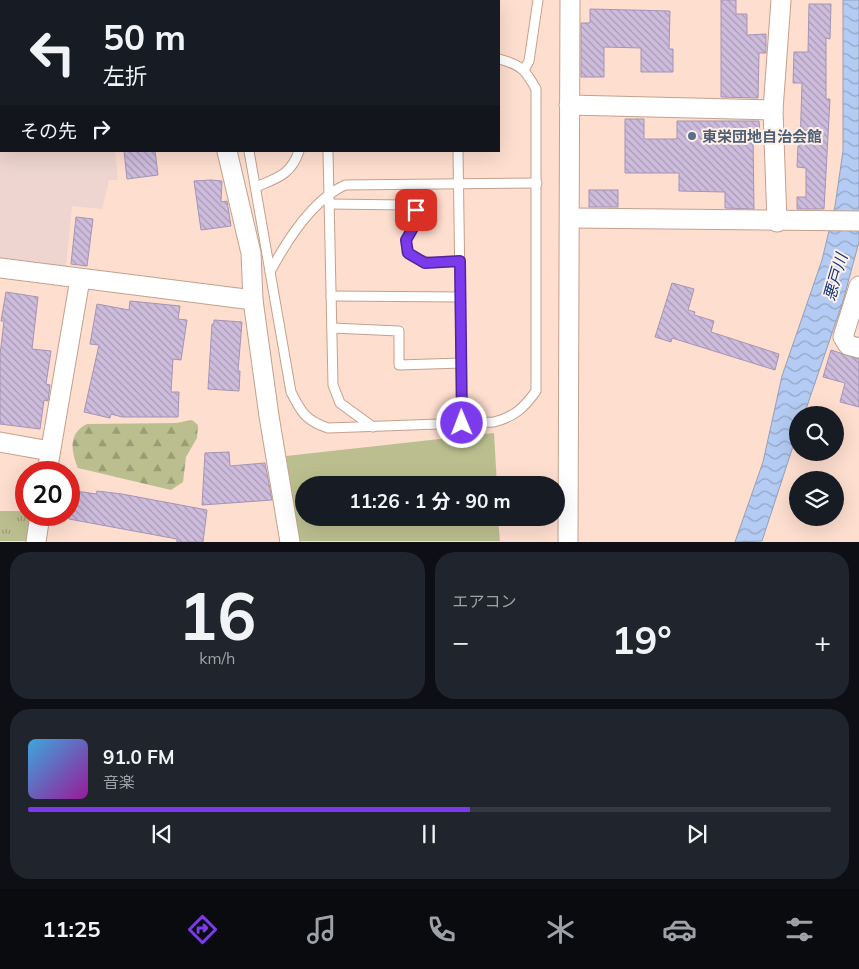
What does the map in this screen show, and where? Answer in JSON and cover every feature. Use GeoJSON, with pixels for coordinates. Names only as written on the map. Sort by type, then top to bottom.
{"type":"FeatureCollection","features":[{"type":"Feature","properties":{"kind":"street"},"geometry":{"type":"LineString","coordinates":[[568,542],[571,218],[570,0]]}},
{"type":"Feature","properties":{"kind":"street"},"geometry":{"type":"LineString","coordinates":[[777,222],[773,110],[781,0]]}},
{"type":"Feature","properties":{"kind":"street"},"geometry":{"type":"LineString","coordinates":[[569,105],[773,110]]}},
{"type":"Feature","properties":{"kind":"street"},"geometry":{"type":"LineString","coordinates":[[227,152],[251,253],[254,300],[269,416],[290,542]]}},
{"type":"Feature","properties":{"kind":"street"},"geometry":{"type":"LineString","coordinates":[[571,218],[777,222],[859,221]]}},
{"type":"Feature","properties":{"kind":"street"},"geometry":{"type":"LineString","coordinates":[[0,268],[254,300]]}},
{"type":"Feature","properties":{"kind":"street"},"geometry":{"type":"LineString","coordinates":[[48,461],[80,279]]}},
{"type":"Feature","properties":{"kind":"street"},"geometry":{"type":"LineString","coordinates":[[859,286],[843,337],[848,345],[859,348]]}},
{"type":"Feature","properties":{"kind":"street"},"geometry":{"type":"LineString","coordinates":[[0,442],[50,450]]}},
{"type":"Feature","properties":{"kind":"street"},"geometry":{"type":"LineString","coordinates":[[36,542],[38,526]]}},
{"type":"Feature","properties":{"kind":"lane"},"geometry":{"type":"LineString","coordinates":[[524,70],[530,61],[538,0]]}},
{"type":"Feature","properties":{"kind":"lane"},"geometry":{"type":"LineString","coordinates":[[249,152],[291,392],[300,410],[312,423],[328,428],[494,422],[511,417],[527,404],[536,391],[536,89],[518,64],[500,59]]}},
{"type":"Feature","properties":{"kind":"lane"},"geometry":{"type":"LineString","coordinates":[[256,187],[281,176],[295,165],[300,152]]}},
{"type":"Feature","properties":{"kind":"lane"},"geometry":{"type":"LineString","coordinates":[[328,152],[333,385],[340,402],[373,426]]}},
{"type":"Feature","properties":{"kind":"lane"},"geometry":{"type":"LineString","coordinates":[[458,152],[462,423]]}},
{"type":"Feature","properties":{"kind":"lane"},"geometry":{"type":"LineString","coordinates":[[270,272],[296,230],[329,192],[345,185],[536,184]]}},
{"type":"Feature","properties":{"kind":"lane"},"geometry":{"type":"LineString","coordinates":[[329,204],[407,205],[416,210],[417,221],[406,240],[408,253],[425,263],[460,261]]}},
{"type":"Feature","properties":{"kind":"lane"},"geometry":{"type":"LineString","coordinates":[[331,296],[460,297]]}},
{"type":"Feature","properties":{"kind":"lane"},"geometry":{"type":"LineString","coordinates":[[332,328],[399,331],[399,365],[461,363]]}},
{"type":"Feature","properties":{"kind":"shaded area"},"geometry":{"type":"Polygon","coordinates":[[[0,152],[115,152],[118,180],[109,180],[102,209],[72,206],[66,267],[0,259],[0,152]]]}},
{"type":"Feature","properties":{"kind":"green space"},"geometry":{"type":"Polygon","coordinates":[[[192,420],[198,425],[197,438],[186,457],[183,482],[171,490],[80,468],[80,461],[76,461],[73,449],[74,437],[87,424],[176,423],[192,420]]]}},
{"type":"Feature","properties":{"kind":"green space"},"geometry":{"type":"Polygon","coordinates":[[[494,433],[496,476],[295,476],[295,515],[286,456],[494,433]]]}},
{"type":"Feature","properties":{"kind":"green space"},"geometry":{"type":"Polygon","coordinates":[[[0,511],[15,511],[15,526],[30,526],[28,541],[0,541],[0,511]]]}},
{"type":"Feature","properties":{"kind":"green space"},"geometry":{"type":"Polygon","coordinates":[[[297,526],[499,526],[500,541],[299,541],[297,526]]]}},
{"type":"Feature","properties":{"kind":"water","name":"悪戸川"},"geometry":{"type":"Polygon","coordinates":[[[843,0],[859,0],[859,242],[843,301],[807,406],[789,406],[789,458],[762,541],[735,542],[763,462],[782,376],[822,260],[835,206],[843,151],[843,0]]]}},
{"type":"Feature","properties":{"kind":"building"},"geometry":{"type":"Polygon","coordinates":[[[721,0],[736,0],[736,14],[747,14],[747,35],[766,34],[766,53],[759,53],[758,98],[721,97],[721,0]]]}},
{"type":"Feature","properties":{"kind":"building"},"geometry":{"type":"Polygon","coordinates":[[[809,4],[831,4],[830,39],[826,38],[826,99],[830,99],[824,209],[797,209],[797,197],[806,197],[806,168],[797,167],[798,146],[800,146],[802,83],[793,83],[794,52],[808,52],[809,4]]]}},
{"type":"Feature","properties":{"kind":"building"},"geometry":{"type":"Polygon","coordinates":[[[590,9],[670,11],[669,49],[673,49],[673,72],[641,72],[641,48],[604,47],[604,77],[581,77],[581,23],[590,23],[590,9]]]}},
{"type":"Feature","properties":{"kind":"building"},"geometry":{"type":"Polygon","coordinates":[[[625,119],[644,119],[644,139],[677,139],[677,121],[759,121],[760,135],[753,135],[754,209],[725,208],[725,192],[679,191],[679,173],[625,173],[625,119]]]}},
{"type":"Feature","properties":{"kind":"building"},"geometry":{"type":"Polygon","coordinates":[[[124,152],[155,152],[158,175],[127,179],[124,152]]]}},
{"type":"Feature","properties":{"kind":"building"},"geometry":{"type":"Polygon","coordinates":[[[194,181],[222,181],[221,202],[227,201],[231,226],[201,230],[194,181]]]}},
{"type":"Feature","properties":{"kind":"building"},"geometry":{"type":"Polygon","coordinates":[[[589,190],[618,190],[618,207],[589,207],[589,190]]]}},
{"type":"Feature","properties":{"kind":"building"},"geometry":{"type":"Polygon","coordinates":[[[76,217],[93,219],[87,266],[71,264],[76,217]]]}},
{"type":"Feature","properties":{"kind":"building"},"geometry":{"type":"Polygon","coordinates":[[[672,283],[694,289],[688,310],[695,312],[694,315],[714,321],[711,332],[779,354],[775,370],[672,338],[671,342],[655,337],[672,283]]]}},
{"type":"Feature","properties":{"kind":"building"},"geometry":{"type":"Polygon","coordinates":[[[6,292],[38,297],[32,349],[51,351],[46,384],[50,385],[48,401],[44,400],[40,429],[0,424],[0,355],[4,321],[1,321],[6,292]]]}},
{"type":"Feature","properties":{"kind":"building"},"geometry":{"type":"Polygon","coordinates":[[[130,301],[180,306],[178,319],[187,320],[181,360],[173,359],[171,392],[179,392],[178,417],[122,417],[111,414],[110,418],[84,412],[99,345],[90,344],[97,304],[129,310],[130,301]]]}},
{"type":"Feature","properties":{"kind":"building"},"geometry":{"type":"Polygon","coordinates":[[[214,320],[242,322],[238,371],[240,371],[239,391],[208,389],[212,324],[214,324],[214,320]]]}},
{"type":"Feature","properties":{"kind":"building"},"geometry":{"type":"Polygon","coordinates":[[[831,350],[859,359],[859,407],[840,402],[845,383],[823,377],[831,350]]]}},
{"type":"Feature","properties":{"kind":"building"},"geometry":{"type":"Polygon","coordinates":[[[229,452],[230,466],[265,463],[272,500],[202,505],[205,453],[229,452]]]}},
{"type":"Feature","properties":{"kind":"building"},"geometry":{"type":"Polygon","coordinates":[[[97,491],[122,494],[207,510],[203,542],[177,542],[177,539],[80,521],[80,492],[96,494],[97,491]]]}},
{"type":"Feature","properties":{"kind":"place","name":"東栄団地自治会館"},"geometry":{"type":"Point","coordinates":[692,136]}},
{"type":"Feature","properties":{"kind":"route"},"geometry":{"type":"LineString","coordinates":[[416,210],[417,221],[406,240],[408,253],[416,260],[425,263],[460,261],[462,423]]}}]}
